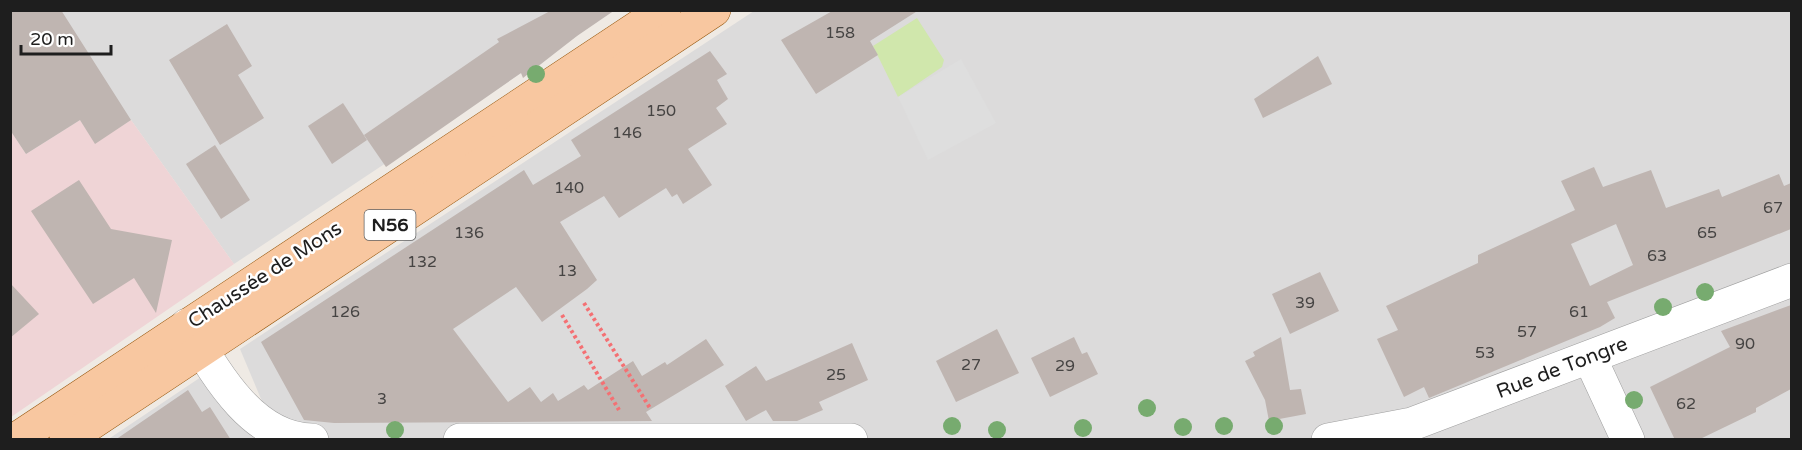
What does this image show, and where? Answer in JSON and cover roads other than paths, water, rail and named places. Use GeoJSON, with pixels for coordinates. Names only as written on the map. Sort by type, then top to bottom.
{"type":"FeatureCollection","features":[{"type":"Feature","properties":{"kind":"main road","name":"Chaussée de Mons"},"geometry":{"type":"LineString","coordinates":[[66,440],[194,337],[664,10]]}},
{"type":"Feature","properties":{"kind":"main road","name":"Chaussée de Mons"},"geometry":{"type":"LineString","coordinates":[[15,440],[194,337],[714,10]]}},
{"type":"Feature","properties":{"kind":"street","name":"Rue de Tongre"},"geometry":{"type":"LineString","coordinates":[[1328,440],[1412,424],[1791,280]]}},
{"type":"Feature","properties":{"kind":"street"},"geometry":{"type":"LineString","coordinates":[[194,337],[239,402],[255,417],[275,432],[297,439],[312,440]]}},
{"type":"Feature","properties":{"kind":"street"},"geometry":{"type":"LineString","coordinates":[[1590,358],[1629,440]]}},
{"type":"Feature","properties":{"kind":"street"},"geometry":{"type":"LineString","coordinates":[[460,440],[637,438],[851,440]]}}]}
